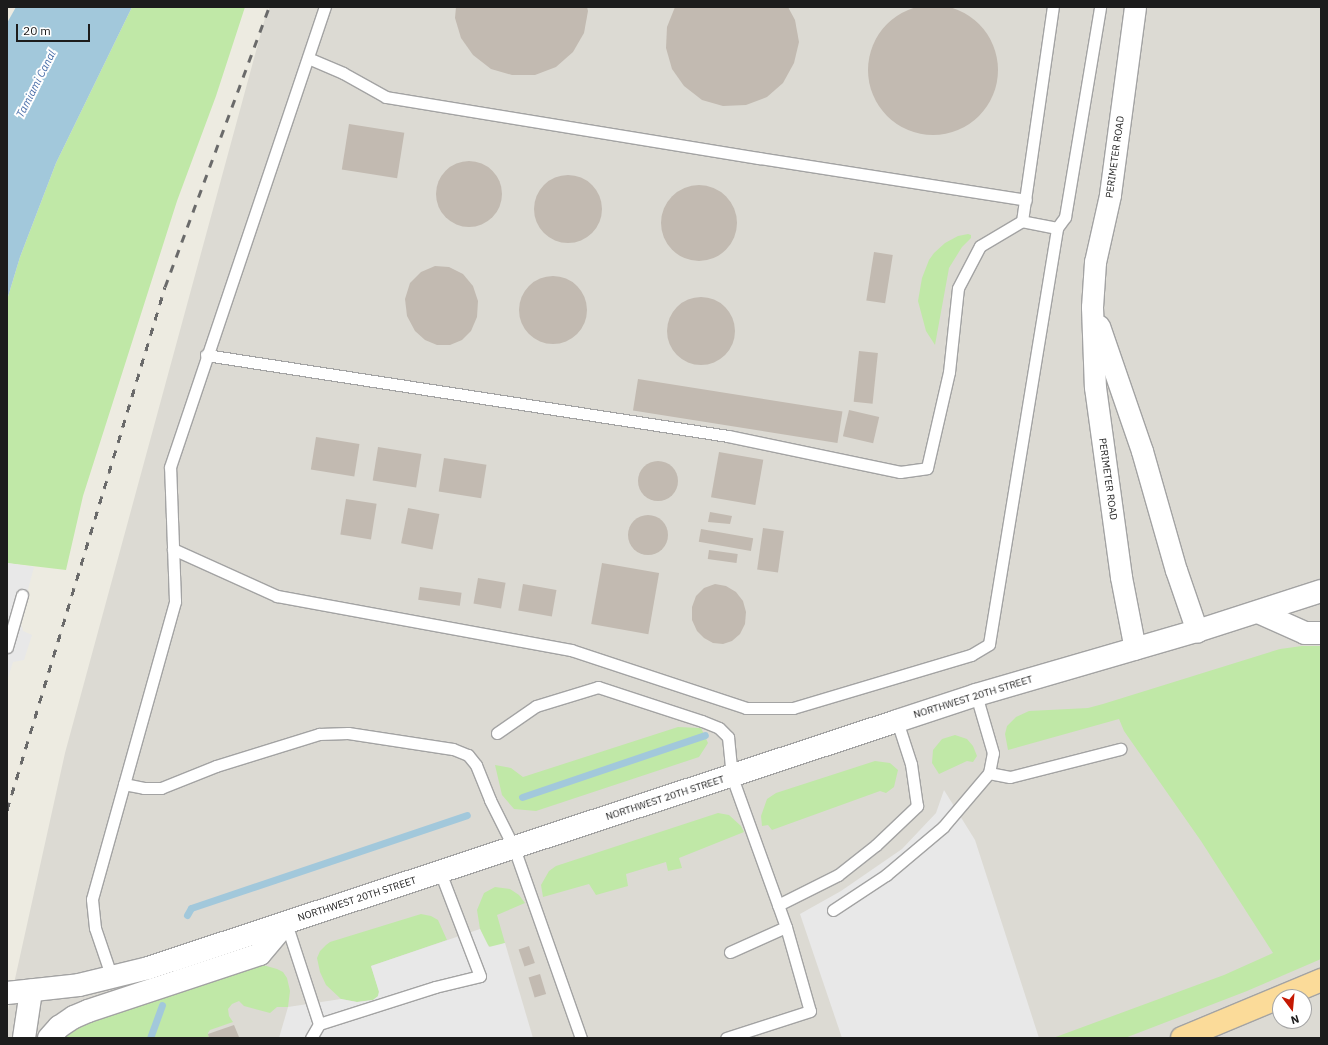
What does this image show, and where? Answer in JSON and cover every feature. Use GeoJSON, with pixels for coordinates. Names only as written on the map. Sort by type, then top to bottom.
{"type":"FeatureCollection","features":[{"type":"Feature","properties":{"kind":"main road"},"geometry":{"type":"LineString","coordinates":[[1182,1038],[1321,980]]}},
{"type":"Feature","properties":{"kind":"street","name":"PERIMETER ROAD"},"geometry":{"type":"LineString","coordinates":[[1135,7],[1110,195],[1095,262],[1092,307],[1095,387],[1121,577],[1135,649]]}},
{"type":"Feature","properties":{"kind":"street","name":"PERIMETER ROAD"},"geometry":{"type":"LineString","coordinates":[[1092,307],[1120,382],[1197,631]]}},
{"type":"Feature","properties":{"kind":"street","name":"NORTHWEST 20TH STREET"},"geometry":{"type":"LineString","coordinates":[[7,993],[31,991],[112,978],[148,968],[732,777],[897,721],[976,696],[1197,631],[1321,591]]}},
{"type":"Feature","properties":{"kind":"street"},"geometry":{"type":"LineString","coordinates":[[1258,612],[1305,633],[1321,633]]}},
{"type":"Feature","properties":{"kind":"street"},"geometry":{"type":"LineString","coordinates":[[49,1038],[60,1027],[74,1017],[88,1011],[260,954],[286,923]]}},
{"type":"Feature","properties":{"kind":"street"},"geometry":{"type":"LineString","coordinates":[[24,1038],[31,991]]}},
{"type":"Feature","properties":{"kind":"lane"},"geometry":{"type":"LineString","coordinates":[[112,978],[95,928],[92,898],[174,602],[170,467],[206,355],[325,7]]}},
{"type":"Feature","properties":{"kind":"lane"},"geometry":{"type":"LineString","coordinates":[[1022,221],[1053,7]]}},
{"type":"Feature","properties":{"kind":"lane"},"geometry":{"type":"LineString","coordinates":[[173,549],[277,596],[571,650],[746,708],[793,708],[971,655],[989,644],[1057,228],[1065,218],[1100,7]]}},
{"type":"Feature","properties":{"kind":"lane"},"geometry":{"type":"LineString","coordinates":[[308,58],[343,73],[386,97],[744,156],[1026,200]]}},
{"type":"Feature","properties":{"kind":"lane"},"geometry":{"type":"LineString","coordinates":[[206,355],[728,436],[900,472],[928,468],[949,372],[958,288],[980,246],[1022,221],[1057,228]]}},
{"type":"Feature","properties":{"kind":"lane"},"geometry":{"type":"LineString","coordinates":[[7,647],[22,595]]}},
{"type":"Feature","properties":{"kind":"lane"},"geometry":{"type":"LineString","coordinates":[[497,733],[536,706],[598,687],[719,728],[728,737],[732,777],[786,927],[810,1012],[726,1038]]}},
{"type":"Feature","properties":{"kind":"lane"},"geometry":{"type":"LineString","coordinates":[[833,910],[886,874],[943,827],[989,773],[993,753],[976,696]]}},
{"type":"Feature","properties":{"kind":"lane"},"geometry":{"type":"LineString","coordinates":[[778,906],[838,875],[876,845],[917,806],[911,764],[897,721]]}},
{"type":"Feature","properties":{"kind":"lane"},"geometry":{"type":"LineString","coordinates":[[124,784],[144,788],[161,788],[216,766],[319,734],[348,733],[453,749],[468,755],[476,765],[490,800],[514,848],[581,1038]]}},
{"type":"Feature","properties":{"kind":"lane"},"geometry":{"type":"LineString","coordinates":[[989,773],[1010,777],[1120,749]]}},
{"type":"Feature","properties":{"kind":"lane"},"geometry":{"type":"LineString","coordinates":[[311,1038],[319,1024],[435,987],[480,976],[440,872]]}},
{"type":"Feature","properties":{"kind":"lane"},"geometry":{"type":"LineString","coordinates":[[286,923],[319,1024]]}},
{"type":"Feature","properties":{"kind":"lane"},"geometry":{"type":"LineString","coordinates":[[730,952],[786,927]]}},
{"type":"Feature","properties":{"kind":"shaded area"},"geometry":{"type":"Polygon","coordinates":[[[270,7],[1321,7],[1321,1038],[7,1038],[7,1015],[65,753],[265,18],[270,7]]]}},
{"type":"Feature","properties":{"kind":"shaded area"},"geometry":{"type":"Polygon","coordinates":[[[7,563],[34,567],[20,620],[23,631],[32,635],[24,660],[13,662],[7,681],[7,563]]]}},
{"type":"Feature","properties":{"kind":"shaded area"},"geometry":{"type":"Polygon","coordinates":[[[944,790],[975,840],[1039,1038],[842,1038],[800,914],[841,891],[902,849],[936,813],[944,790]]]}},
{"type":"Feature","properties":{"kind":"shaded area"},"geometry":{"type":"Polygon","coordinates":[[[480,929],[489,947],[505,943],[533,1038],[279,1038],[288,1007],[341,999],[357,1002],[373,1000],[378,996],[379,992],[371,966],[480,929]]]}},
{"type":"Feature","properties":{"kind":"green space"},"geometry":{"type":"Polygon","coordinates":[[[132,7],[245,7],[216,96],[177,201],[83,496],[66,570],[7,563],[7,300],[20,257],[56,163],[132,7]]]}},
{"type":"Feature","properties":{"kind":"green space"},"geometry":{"type":"Polygon","coordinates":[[[968,234],[971,235],[971,238],[962,247],[949,268],[935,345],[926,331],[918,301],[922,278],[929,260],[934,253],[945,243],[958,236],[968,234]]]}},
{"type":"Feature","properties":{"kind":"green space"},"geometry":{"type":"Polygon","coordinates":[[[1302,646],[1321,646],[1321,959],[1247,991],[1125,1038],[1053,1038],[1224,975],[1273,953],[1201,841],[1124,731],[1119,719],[1008,750],[1005,734],[1007,726],[1016,717],[1029,711],[1088,708],[1280,649],[1302,646]]]}},
{"type":"Feature","properties":{"kind":"green space"},"geometry":{"type":"Polygon","coordinates":[[[678,727],[701,728],[708,743],[699,757],[536,811],[514,809],[502,795],[495,765],[511,768],[523,777],[678,727]]]}},
{"type":"Feature","properties":{"kind":"green space"},"geometry":{"type":"Polygon","coordinates":[[[955,735],[967,739],[973,746],[977,756],[973,762],[967,761],[939,774],[932,763],[933,750],[942,739],[955,735]]]}},
{"type":"Feature","properties":{"kind":"green space"},"geometry":{"type":"Polygon","coordinates":[[[875,761],[890,763],[898,770],[894,787],[886,793],[880,791],[772,830],[768,825],[762,826],[761,816],[767,799],[776,793],[875,761]]]}},
{"type":"Feature","properties":{"kind":"green space"},"geometry":{"type":"Polygon","coordinates":[[[718,813],[729,815],[741,826],[744,832],[679,858],[682,868],[668,871],[666,862],[626,874],[628,886],[596,895],[589,884],[543,897],[541,885],[549,871],[556,866],[718,813]]]}},
{"type":"Feature","properties":{"kind":"green space"},"geometry":{"type":"Polygon","coordinates":[[[495,887],[510,889],[519,895],[525,903],[497,915],[505,943],[492,948],[486,944],[480,929],[477,910],[484,893],[495,887]]]}},
{"type":"Feature","properties":{"kind":"green space"},"geometry":{"type":"Polygon","coordinates":[[[421,914],[431,916],[438,920],[447,940],[371,966],[379,991],[378,997],[373,1000],[357,1002],[341,999],[326,985],[320,972],[317,958],[320,951],[330,942],[421,914]]]}},
{"type":"Feature","properties":{"kind":"green space"},"geometry":{"type":"Polygon","coordinates":[[[263,965],[283,972],[287,978],[290,991],[288,1007],[277,1007],[270,1013],[244,1006],[239,1001],[232,1004],[228,1009],[229,1016],[233,1022],[210,1030],[208,1033],[209,1038],[62,1038],[83,1022],[263,965]]]}},
{"type":"Feature","properties":{"kind":"water","name":"Tamiami Canal"},"geometry":{"type":"Polygon","coordinates":[[[16,7],[132,7],[56,163],[20,257],[7,300],[7,23],[16,7]]]}},
{"type":"Feature","properties":{"kind":"building"},"geometry":{"type":"Polygon","coordinates":[[[939,5],[952,7],[964,12],[984,29],[991,39],[996,51],[998,70],[996,89],[991,101],[974,121],[964,128],[952,133],[927,135],[914,133],[902,128],[882,111],[875,101],[870,89],[868,64],[870,51],[875,39],[892,19],[902,12],[914,7],[939,5]]]}},
{"type":"Feature","properties":{"kind":"building"},"geometry":{"type":"Polygon","coordinates":[[[456,7],[587,7],[588,11],[584,33],[573,52],[556,67],[535,75],[512,75],[491,69],[473,55],[461,38],[455,18],[456,7]]]}},
{"type":"Feature","properties":{"kind":"building"},"geometry":{"type":"Polygon","coordinates":[[[675,7],[788,7],[795,20],[799,42],[794,63],[783,83],[767,97],[746,105],[723,106],[702,100],[684,86],[672,69],[666,48],[667,27],[675,7]]]}},
{"type":"Feature","properties":{"kind":"building"},"geometry":{"type":"Polygon","coordinates":[[[349,124],[404,133],[397,178],[342,169],[349,124]]]}},
{"type":"Feature","properties":{"kind":"building"},"geometry":{"type":"Polygon","coordinates":[[[469,161],[481,164],[492,171],[499,182],[502,194],[499,206],[492,217],[481,224],[469,227],[457,224],[446,217],[439,206],[436,194],[439,182],[446,171],[457,164],[469,161]]]}},
{"type":"Feature","properties":{"kind":"building"},"geometry":{"type":"Polygon","coordinates":[[[561,175],[575,175],[587,181],[596,190],[602,202],[600,222],[592,233],[581,241],[575,243],[561,243],[555,241],[544,233],[536,222],[534,216],[534,202],[536,196],[544,185],[555,177],[561,175]]]}},
{"type":"Feature","properties":{"kind":"building"},"geometry":{"type":"Polygon","coordinates":[[[692,185],[706,185],[720,191],[731,202],[737,216],[737,230],[734,238],[726,250],[720,255],[706,261],[692,261],[678,255],[667,244],[661,230],[661,216],[667,202],[678,191],[692,185]]]}},
{"type":"Feature","properties":{"kind":"building"},"geometry":{"type":"Polygon","coordinates":[[[874,252],[893,255],[885,303],[866,300],[874,252]]]}},
{"type":"Feature","properties":{"kind":"building"},"geometry":{"type":"Polygon","coordinates":[[[435,266],[449,267],[463,274],[473,286],[478,301],[477,317],[471,331],[462,340],[450,345],[437,345],[425,340],[415,331],[407,316],[405,299],[410,283],[421,272],[435,266]]]}},
{"type":"Feature","properties":{"kind":"building"},"geometry":{"type":"Polygon","coordinates":[[[546,276],[560,276],[572,282],[581,291],[587,303],[585,323],[577,334],[566,342],[560,344],[546,344],[540,342],[529,334],[521,323],[519,317],[519,303],[521,297],[529,286],[540,278],[546,276]]]}},
{"type":"Feature","properties":{"kind":"building"},"geometry":{"type":"Polygon","coordinates":[[[694,297],[708,297],[720,303],[729,312],[735,324],[733,344],[725,355],[714,363],[708,365],[694,365],[688,363],[677,355],[669,344],[667,338],[667,324],[669,318],[677,307],[688,299],[694,297]]]}},
{"type":"Feature","properties":{"kind":"building"},"geometry":{"type":"Polygon","coordinates":[[[859,351],[878,353],[873,404],[854,402],[859,351]]]}},
{"type":"Feature","properties":{"kind":"building"},"geometry":{"type":"Polygon","coordinates":[[[638,379],[842,411],[837,443],[633,411],[638,379]]]}},
{"type":"Feature","properties":{"kind":"building"},"geometry":{"type":"Polygon","coordinates":[[[849,410],[879,417],[873,443],[843,436],[849,410]]]}},
{"type":"Feature","properties":{"kind":"building"},"geometry":{"type":"Polygon","coordinates":[[[316,437],[359,444],[354,476],[311,470],[316,437]]]}},
{"type":"Feature","properties":{"kind":"building"},"geometry":{"type":"Polygon","coordinates":[[[378,447],[421,454],[416,487],[373,481],[378,447]]]}},
{"type":"Feature","properties":{"kind":"building"},"geometry":{"type":"Polygon","coordinates":[[[719,452],[763,460],[755,505],[711,497],[719,452]]]}},
{"type":"Feature","properties":{"kind":"building"},"geometry":{"type":"Polygon","coordinates":[[[444,458],[486,465],[481,498],[439,492],[444,458]]]}},
{"type":"Feature","properties":{"kind":"building"},"geometry":{"type":"Polygon","coordinates":[[[658,461],[666,463],[672,467],[676,473],[678,481],[676,489],[672,495],[666,499],[658,501],[650,499],[644,495],[640,489],[638,481],[640,473],[644,467],[650,463],[658,461]]]}},
{"type":"Feature","properties":{"kind":"building"},"geometry":{"type":"Polygon","coordinates":[[[346,499],[377,504],[371,539],[340,535],[346,499]]]}},
{"type":"Feature","properties":{"kind":"building"},"geometry":{"type":"Polygon","coordinates":[[[408,508],[439,514],[433,549],[401,543],[408,508]]]}},
{"type":"Feature","properties":{"kind":"building"},"geometry":{"type":"Polygon","coordinates":[[[710,512],[732,516],[730,524],[708,522],[710,512]]]}},
{"type":"Feature","properties":{"kind":"building"},"geometry":{"type":"Polygon","coordinates":[[[648,515],[656,517],[662,521],[666,527],[668,535],[666,543],[662,549],[656,553],[648,555],[640,553],[634,549],[630,543],[628,535],[630,527],[634,521],[640,517],[648,515]]]}},
{"type":"Feature","properties":{"kind":"building"},"geometry":{"type":"Polygon","coordinates":[[[763,528],[784,531],[778,573],[757,570],[763,528]]]}},
{"type":"Feature","properties":{"kind":"building"},"geometry":{"type":"Polygon","coordinates":[[[701,529],[753,538],[751,551],[699,542],[701,529]]]}},
{"type":"Feature","properties":{"kind":"building"},"geometry":{"type":"Polygon","coordinates":[[[709,550],[738,554],[736,563],[708,559],[709,550]]]}},
{"type":"Feature","properties":{"kind":"building"},"geometry":{"type":"Polygon","coordinates":[[[602,563],[659,573],[648,634],[591,624],[602,563]]]}},
{"type":"Feature","properties":{"kind":"building"},"geometry":{"type":"Polygon","coordinates":[[[478,578],[506,583],[501,608],[473,604],[478,578]]]}},
{"type":"Feature","properties":{"kind":"building"},"geometry":{"type":"Polygon","coordinates":[[[523,584],[556,590],[552,616],[518,611],[523,584]]]}},
{"type":"Feature","properties":{"kind":"building"},"geometry":{"type":"Polygon","coordinates":[[[715,584],[726,586],[736,592],[743,601],[746,612],[745,624],[740,634],[732,641],[723,644],[713,643],[704,638],[697,631],[692,620],[692,607],[696,596],[704,588],[715,584]]]}},
{"type":"Feature","properties":{"kind":"building"},"geometry":{"type":"Polygon","coordinates":[[[420,587],[462,593],[460,606],[418,600],[420,587]]]}},
{"type":"Feature","properties":{"kind":"building"},"geometry":{"type":"Polygon","coordinates":[[[529,946],[535,963],[524,967],[519,950],[529,946]]]}},
{"type":"Feature","properties":{"kind":"building"},"geometry":{"type":"Polygon","coordinates":[[[540,974],[546,994],[535,998],[529,978],[540,974]]]}},
{"type":"Feature","properties":{"kind":"building"},"geometry":{"type":"Polygon","coordinates":[[[234,1025],[239,1037],[209,1038],[208,1034],[234,1025]]]}},
{"type":"Feature","properties":{"kind":"waterway"},"geometry":{"type":"LineString","coordinates":[[522,797],[705,735]]}},
{"type":"Feature","properties":{"kind":"waterway"},"geometry":{"type":"LineString","coordinates":[[187,915],[191,908],[467,815]]}},
{"type":"Feature","properties":{"kind":"waterway"},"geometry":{"type":"LineString","coordinates":[[150,1038],[162,1005]]}},
{"type":"Feature","properties":{"kind":"railway"},"geometry":{"type":"LineString","coordinates":[[7,810],[165,287],[269,7]]}}]}
